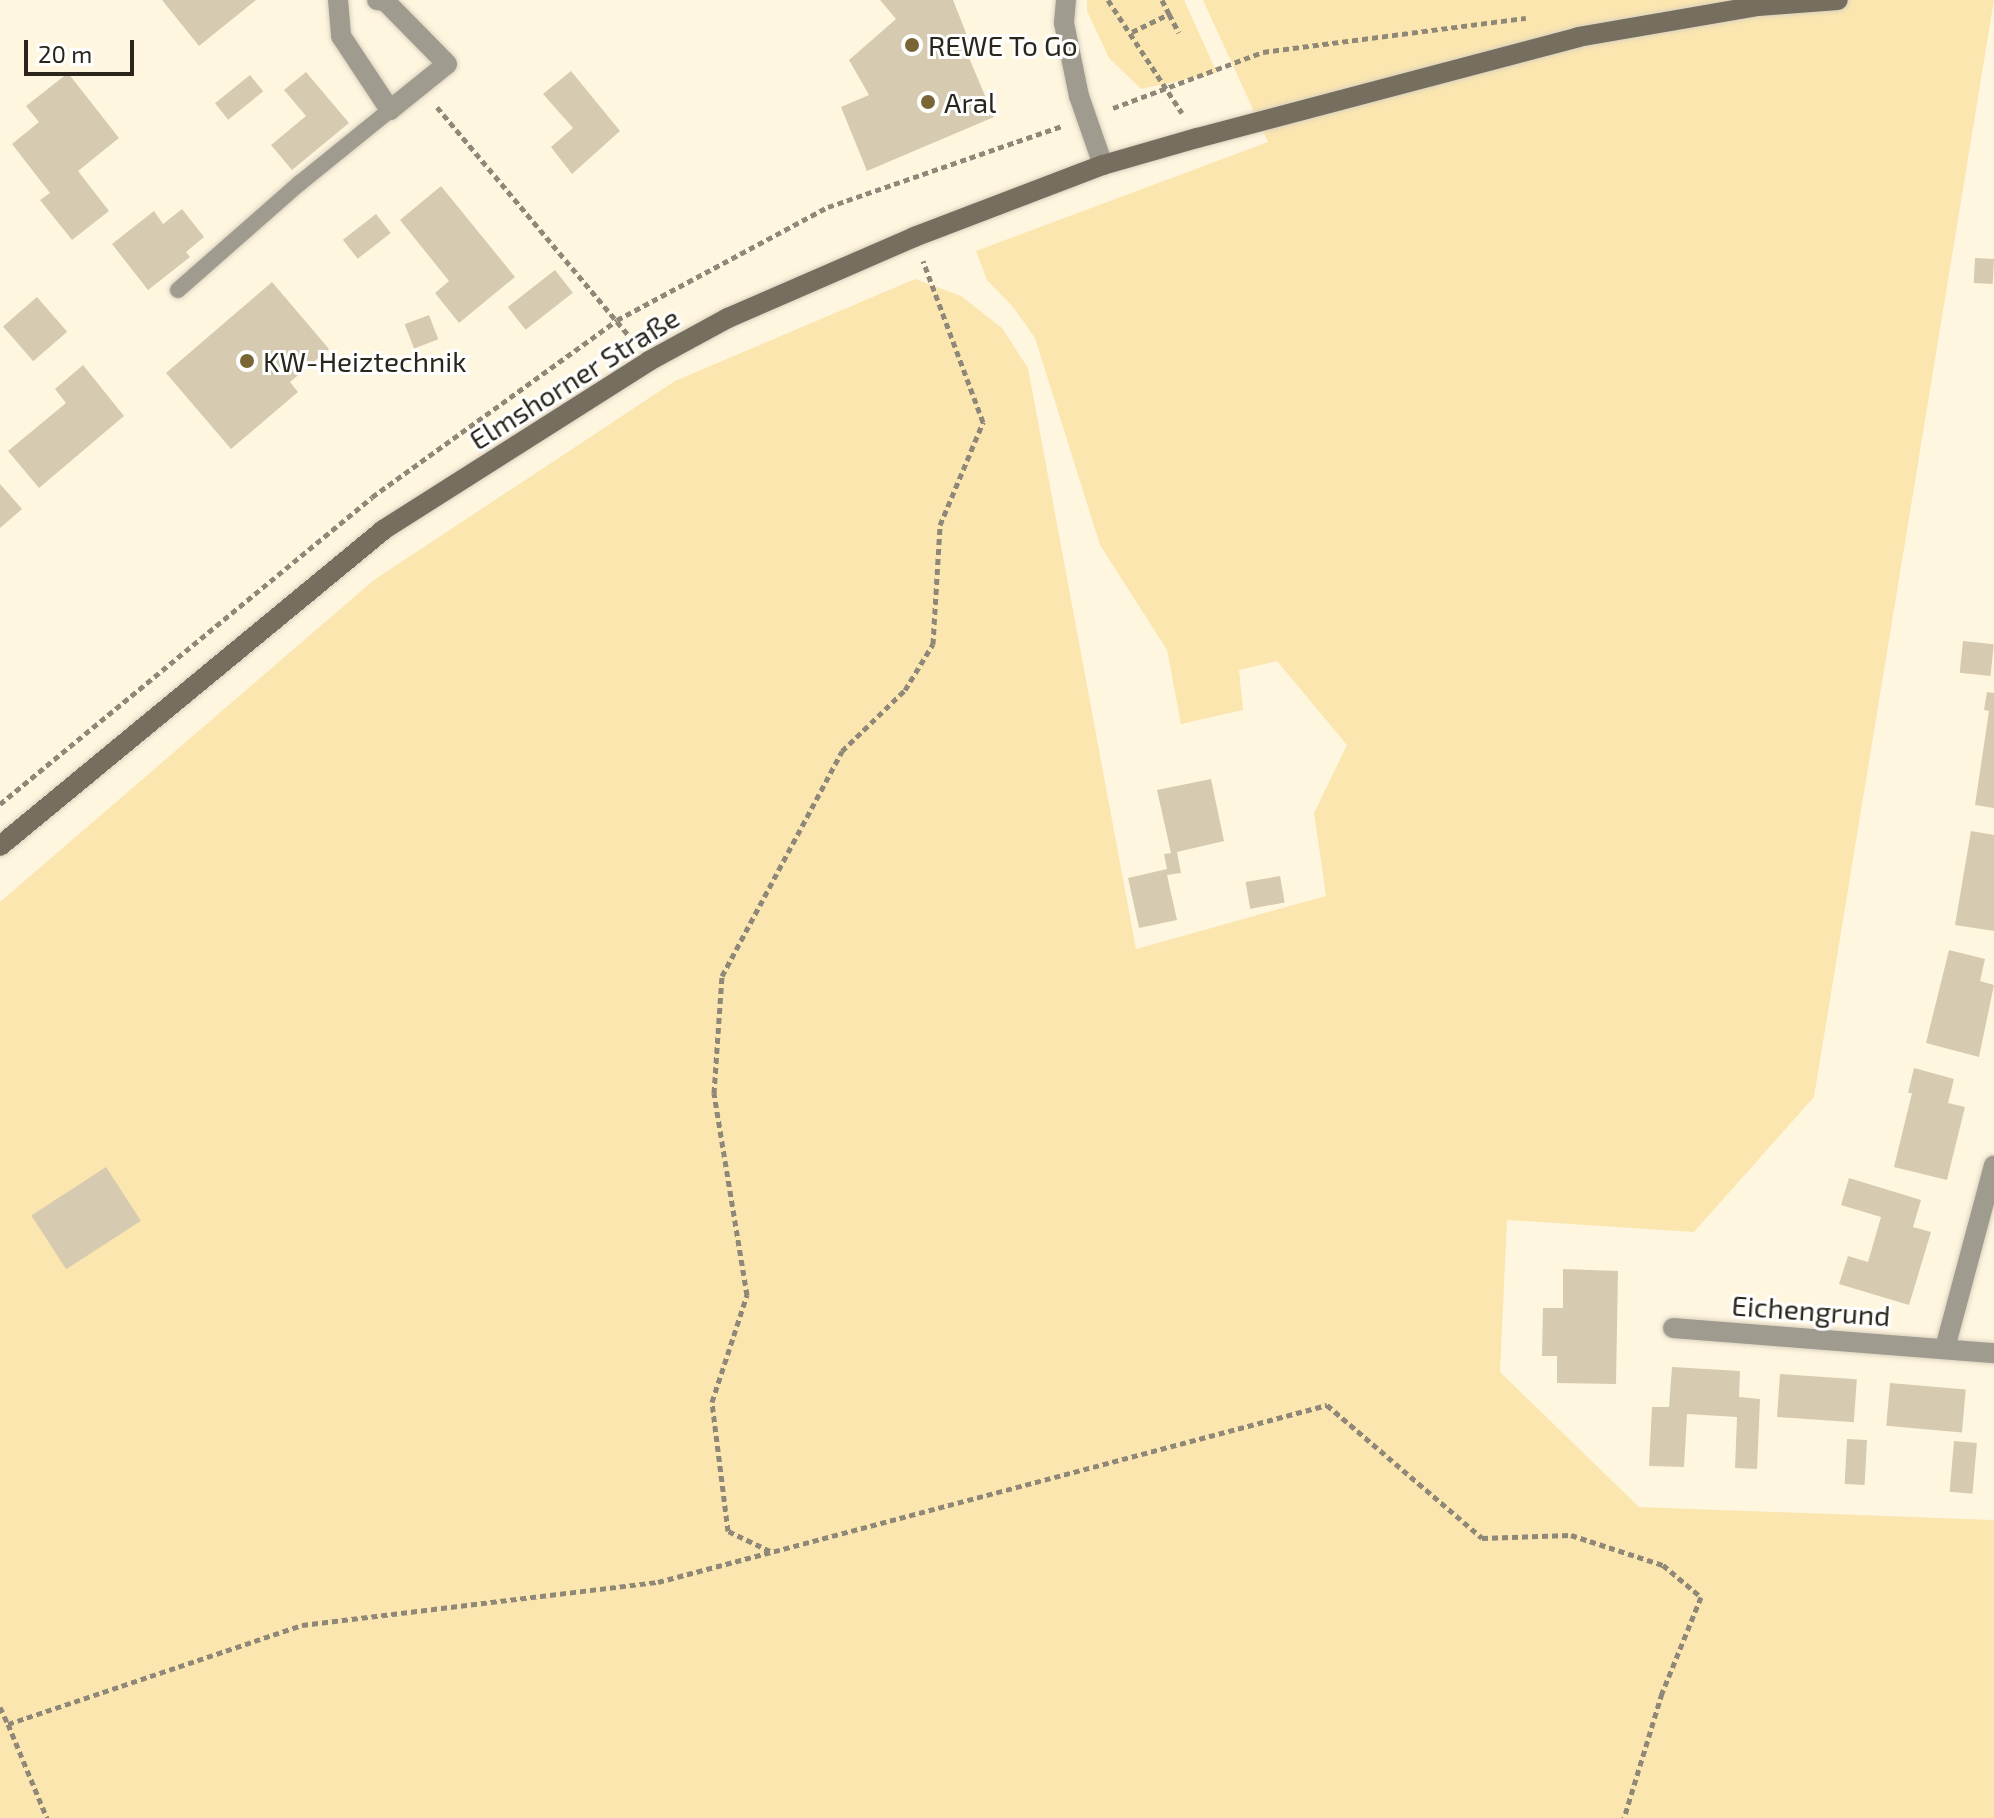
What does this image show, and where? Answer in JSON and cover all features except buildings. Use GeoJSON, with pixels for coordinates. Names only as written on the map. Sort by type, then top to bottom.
{"type":"FeatureCollection","features":[{"type":"Feature","properties":{"kind":"main road","name":"Elmshorner Straße"},"geometry":{"type":"LineString","coordinates":[[0,846],[383,530],[649,361],[728,318],[914,237],[1103,165],[1197,138],[1578,37],[1758,6],[1838,0]]}},
{"type":"Feature","properties":{"kind":"street"},"geometry":{"type":"LineString","coordinates":[[338,0],[341,36],[390,110],[447,64],[385,1],[377,0]]}},
{"type":"Feature","properties":{"kind":"street"},"geometry":{"type":"LineString","coordinates":[[1066,0],[1064,23],[1079,96],[1103,165]]}},
{"type":"Feature","properties":{"kind":"street"},"geometry":{"type":"LineString","coordinates":[[1945,1348],[1994,1165]]}},
{"type":"Feature","properties":{"kind":"street","name":"Eichengrund"},"geometry":{"type":"LineString","coordinates":[[1673,1328],[1994,1353]]}},
{"type":"Feature","properties":{"kind":"lane"},"geometry":{"type":"LineString","coordinates":[[178,290],[390,110]]}},
{"type":"Feature","properties":{"kind":"path"},"geometry":{"type":"LineString","coordinates":[[1108,0],[1132,32],[1197,138]]}},
{"type":"Feature","properties":{"kind":"path"},"geometry":{"type":"LineString","coordinates":[[1162,0],[1179,33]]}},
{"type":"Feature","properties":{"kind":"path"},"geometry":{"type":"LineString","coordinates":[[1132,32],[1169,14]]}},
{"type":"Feature","properties":{"kind":"path"},"geometry":{"type":"LineString","coordinates":[[420,88],[649,361]]}},
{"type":"Feature","properties":{"kind":"path"},"geometry":{"type":"LineString","coordinates":[[771,1552],[728,1531],[712,1402],[747,1295],[714,1093],[722,976],[842,751],[905,690],[933,644],[940,525],[983,422],[914,237]]}},
{"type":"Feature","properties":{"kind":"path"},"geometry":{"type":"LineString","coordinates":[[8,1724],[302,1625],[658,1582],[1327,1405],[1482,1538],[1571,1535],[1663,1565],[1701,1597],[1662,1693],[1624,1818]]}},
{"type":"Feature","properties":{"kind":"path"},"geometry":{"type":"LineString","coordinates":[[0,1707],[47,1818]]}},
{"type":"Feature","properties":{"kind":"shaded area"},"geometry":{"type":"Polygon","coordinates":[[[1087,0],[1184,0],[1217,73],[1141,89],[1109,58],[1087,11],[1087,0]]]}},
{"type":"Feature","properties":{"kind":"shaded area"},"geometry":{"type":"Polygon","coordinates":[[[1203,0],[1994,0],[1814,1097],[1694,1232],[1507,1220],[1500,1372],[1639,1507],[1994,1520],[1994,1818],[0,1818],[0,902],[374,580],[675,381],[915,279],[961,296],[1002,328],[1028,368],[1136,949],[1326,896],[1314,813],[1347,745],[1277,661],[1239,670],[1243,710],[1181,724],[1167,650],[1100,545],[1035,338],[1013,307],[987,280],[976,251],[1268,142],[1203,0]]]}},
{"type":"Feature","properties":{"kind":"place","name":"REWE To Go"},"geometry":{"type":"Point","coordinates":[912,45]}},
{"type":"Feature","properties":{"kind":"place","name":"Aral"},"geometry":{"type":"Point","coordinates":[928,102]}},
{"type":"Feature","properties":{"kind":"place","name":"KW-Heiztechnik"},"geometry":{"type":"Point","coordinates":[247,361]}}]}
